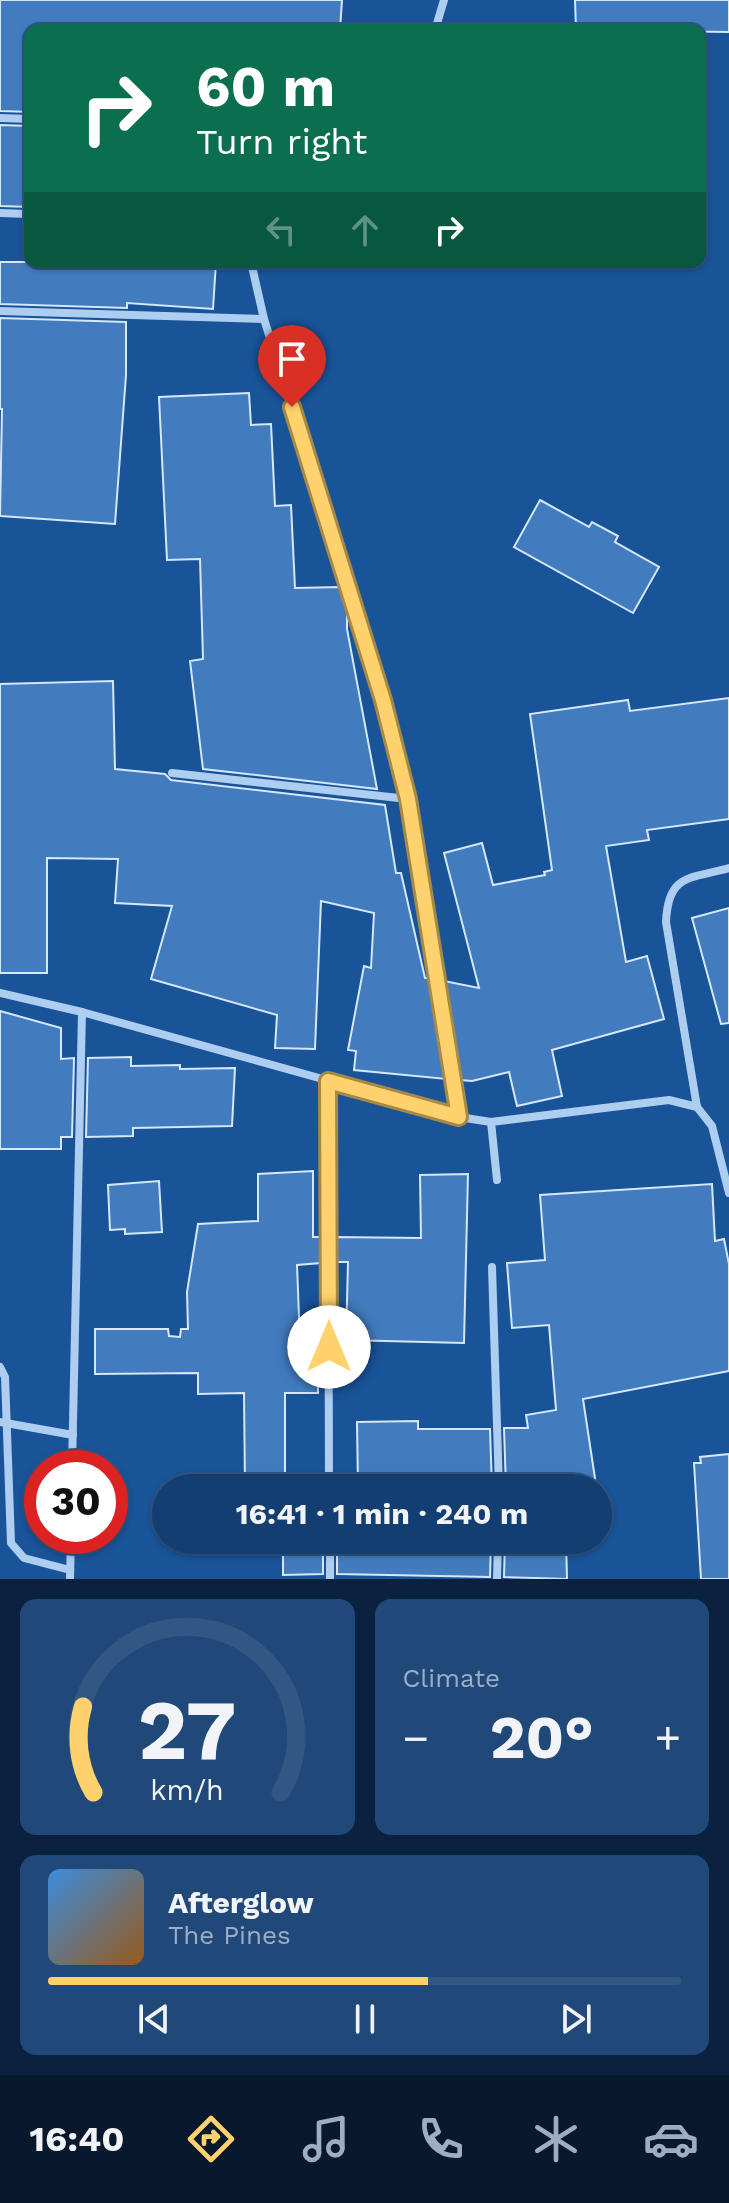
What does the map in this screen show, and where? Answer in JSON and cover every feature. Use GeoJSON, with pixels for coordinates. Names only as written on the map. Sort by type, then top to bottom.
{"type":"FeatureCollection","features":[{"type":"Feature","properties":{"kind":"street"},"geometry":{"type":"LineString","coordinates":[[437,24],[444,0]]}},
{"type":"Feature","properties":{"kind":"street"},"geometry":{"type":"LineString","coordinates":[[0,118],[24,119]]}},
{"type":"Feature","properties":{"kind":"street"},"geometry":{"type":"LineString","coordinates":[[0,213],[24,214]]}},
{"type":"Feature","properties":{"kind":"street"},"geometry":{"type":"LineString","coordinates":[[252,268],[264,319],[383,700],[408,799],[459,1117]]}},
{"type":"Feature","properties":{"kind":"street"},"geometry":{"type":"LineString","coordinates":[[0,311],[264,319]]}},
{"type":"Feature","properties":{"kind":"street"},"geometry":{"type":"LineString","coordinates":[[172,773],[408,799]]}},
{"type":"Feature","properties":{"kind":"street"},"geometry":{"type":"LineString","coordinates":[[729,868],[681,881],[667,897],[666,922],[697,1107],[712,1126],[729,1193]]}},
{"type":"Feature","properties":{"kind":"street"},"geometry":{"type":"LineString","coordinates":[[0,993],[82,1012],[459,1117],[491,1122],[669,1100],[697,1107]]}},
{"type":"Feature","properties":{"kind":"street"},"geometry":{"type":"LineString","coordinates":[[73,1450],[82,1012]]}},
{"type":"Feature","properties":{"kind":"street"},"geometry":{"type":"LineString","coordinates":[[328,1081],[329,1474]]}},
{"type":"Feature","properties":{"kind":"street"},"geometry":{"type":"LineString","coordinates":[[491,1122],[497,1180]]}},
{"type":"Feature","properties":{"kind":"street"},"geometry":{"type":"LineString","coordinates":[[492,1267],[499,1474]]}},
{"type":"Feature","properties":{"kind":"street"},"geometry":{"type":"LineString","coordinates":[[0,1367],[5,1377],[3,1422],[11,1543],[24,1558],[70,1575],[71,1554]]}},
{"type":"Feature","properties":{"kind":"street"},"geometry":{"type":"LineString","coordinates":[[3,1422],[73,1435]]}},
{"type":"Feature","properties":{"kind":"street"},"geometry":{"type":"LineString","coordinates":[[330,1554],[330,1579]]}},
{"type":"Feature","properties":{"kind":"street"},"geometry":{"type":"LineString","coordinates":[[497,1579],[498,1554]]}},
{"type":"Feature","properties":{"kind":"building"},"geometry":{"type":"Polygon","coordinates":[[[0,0],[342,0],[340,24],[24,24],[24,112],[0,111],[0,0]]]}},
{"type":"Feature","properties":{"kind":"building"},"geometry":{"type":"Polygon","coordinates":[[[575,0],[729,0],[729,32],[706,32],[706,24],[576,24],[575,0]]]}},
{"type":"Feature","properties":{"kind":"building"},"geometry":{"type":"Polygon","coordinates":[[[0,125],[24,126],[24,207],[0,206],[0,125]]]}},
{"type":"Feature","properties":{"kind":"building"},"geometry":{"type":"Polygon","coordinates":[[[0,262],[24,262],[24,268],[216,268],[213,309],[127,303],[127,308],[0,304],[0,262]]]}},
{"type":"Feature","properties":{"kind":"building"},"geometry":{"type":"Polygon","coordinates":[[[0,318],[126,322],[126,375],[115,524],[0,516],[0,318]]]}},
{"type":"Feature","properties":{"kind":"building"},"geometry":{"type":"Polygon","coordinates":[[[249,393],[251,425],[271,424],[275,506],[291,505],[295,588],[340,587],[347,608],[347,629],[377,789],[203,769],[190,661],[203,659],[200,559],[167,560],[159,397],[249,393]]]}},
{"type":"Feature","properties":{"kind":"building"},"geometry":{"type":"Polygon","coordinates":[[[540,500],[589,527],[592,522],[618,536],[615,542],[659,567],[633,613],[514,547],[540,500]]]}},
{"type":"Feature","properties":{"kind":"building"},"geometry":{"type":"Polygon","coordinates":[[[113,681],[115,769],[165,774],[171,780],[385,805],[396,873],[401,873],[425,978],[430,978],[446,1079],[354,1070],[356,1051],[348,1050],[364,966],[371,968],[374,913],[321,901],[315,1049],[275,1048],[277,1015],[151,979],[172,906],[115,903],[118,859],[47,858],[47,973],[0,973],[0,684],[113,681]]]}},
{"type":"Feature","properties":{"kind":"building"},"geometry":{"type":"Polygon","coordinates":[[[729,698],[729,819],[647,830],[649,840],[606,846],[626,962],[647,956],[664,1019],[552,1050],[562,1096],[517,1106],[509,1072],[472,1081],[460,1080],[444,981],[479,988],[444,853],[482,843],[493,885],[545,875],[544,872],[552,870],[530,714],[628,700],[630,711],[729,698]]]}},
{"type":"Feature","properties":{"kind":"building"},"geometry":{"type":"Polygon","coordinates":[[[729,908],[729,1023],[721,1024],[692,918],[729,908]]]}},
{"type":"Feature","properties":{"kind":"building"},"geometry":{"type":"Polygon","coordinates":[[[0,1011],[61,1028],[61,1059],[74,1058],[72,1137],[61,1137],[61,1149],[0,1149],[0,1011]]]}},
{"type":"Feature","properties":{"kind":"building"},"geometry":{"type":"Polygon","coordinates":[[[131,1057],[131,1066],[235,1068],[232,1126],[133,1128],[133,1136],[86,1137],[88,1058],[131,1057]]]}},
{"type":"Feature","properties":{"kind":"building"},"geometry":{"type":"Polygon","coordinates":[[[313,1171],[313,1237],[321,1237],[321,1263],[297,1265],[300,1342],[318,1342],[318,1393],[285,1393],[285,1474],[245,1474],[244,1393],[198,1394],[198,1373],[95,1374],[95,1329],[168,1329],[169,1336],[180,1337],[181,1329],[188,1329],[187,1292],[198,1224],[258,1221],[258,1174],[313,1171]]]}},
{"type":"Feature","properties":{"kind":"building"},"geometry":{"type":"Polygon","coordinates":[[[468,1174],[464,1343],[346,1340],[348,1262],[335,1262],[335,1237],[421,1238],[420,1175],[468,1174]]]}},
{"type":"Feature","properties":{"kind":"building"},"geometry":{"type":"Polygon","coordinates":[[[159,1181],[162,1232],[125,1234],[125,1229],[110,1230],[108,1185],[159,1181]]]}},
{"type":"Feature","properties":{"kind":"building"},"geometry":{"type":"Polygon","coordinates":[[[712,1184],[715,1241],[724,1239],[729,1264],[729,1371],[583,1399],[594,1474],[506,1474],[504,1428],[528,1428],[526,1415],[556,1410],[549,1325],[512,1328],[507,1263],[545,1260],[540,1195],[712,1184]]]}},
{"type":"Feature","properties":{"kind":"building"},"geometry":{"type":"Polygon","coordinates":[[[418,1421],[418,1429],[490,1429],[492,1474],[358,1474],[357,1422],[418,1421]]]}},
{"type":"Feature","properties":{"kind":"building"},"geometry":{"type":"Polygon","coordinates":[[[729,1454],[729,1579],[701,1579],[694,1463],[701,1463],[700,1457],[729,1454]]]}},
{"type":"Feature","properties":{"kind":"building"},"geometry":{"type":"Polygon","coordinates":[[[283,1554],[323,1554],[323,1574],[283,1575],[283,1554]]]}},
{"type":"Feature","properties":{"kind":"building"},"geometry":{"type":"Polygon","coordinates":[[[337,1554],[491,1554],[490,1577],[337,1574],[337,1554]]]}},
{"type":"Feature","properties":{"kind":"building"},"geometry":{"type":"Polygon","coordinates":[[[505,1554],[566,1554],[567,1579],[504,1577],[505,1554]]]}},
{"type":"Feature","properties":{"kind":"route"},"geometry":{"type":"LineString","coordinates":[[292,407],[383,700],[408,799],[459,1117],[328,1081],[329,1347]]}}]}
